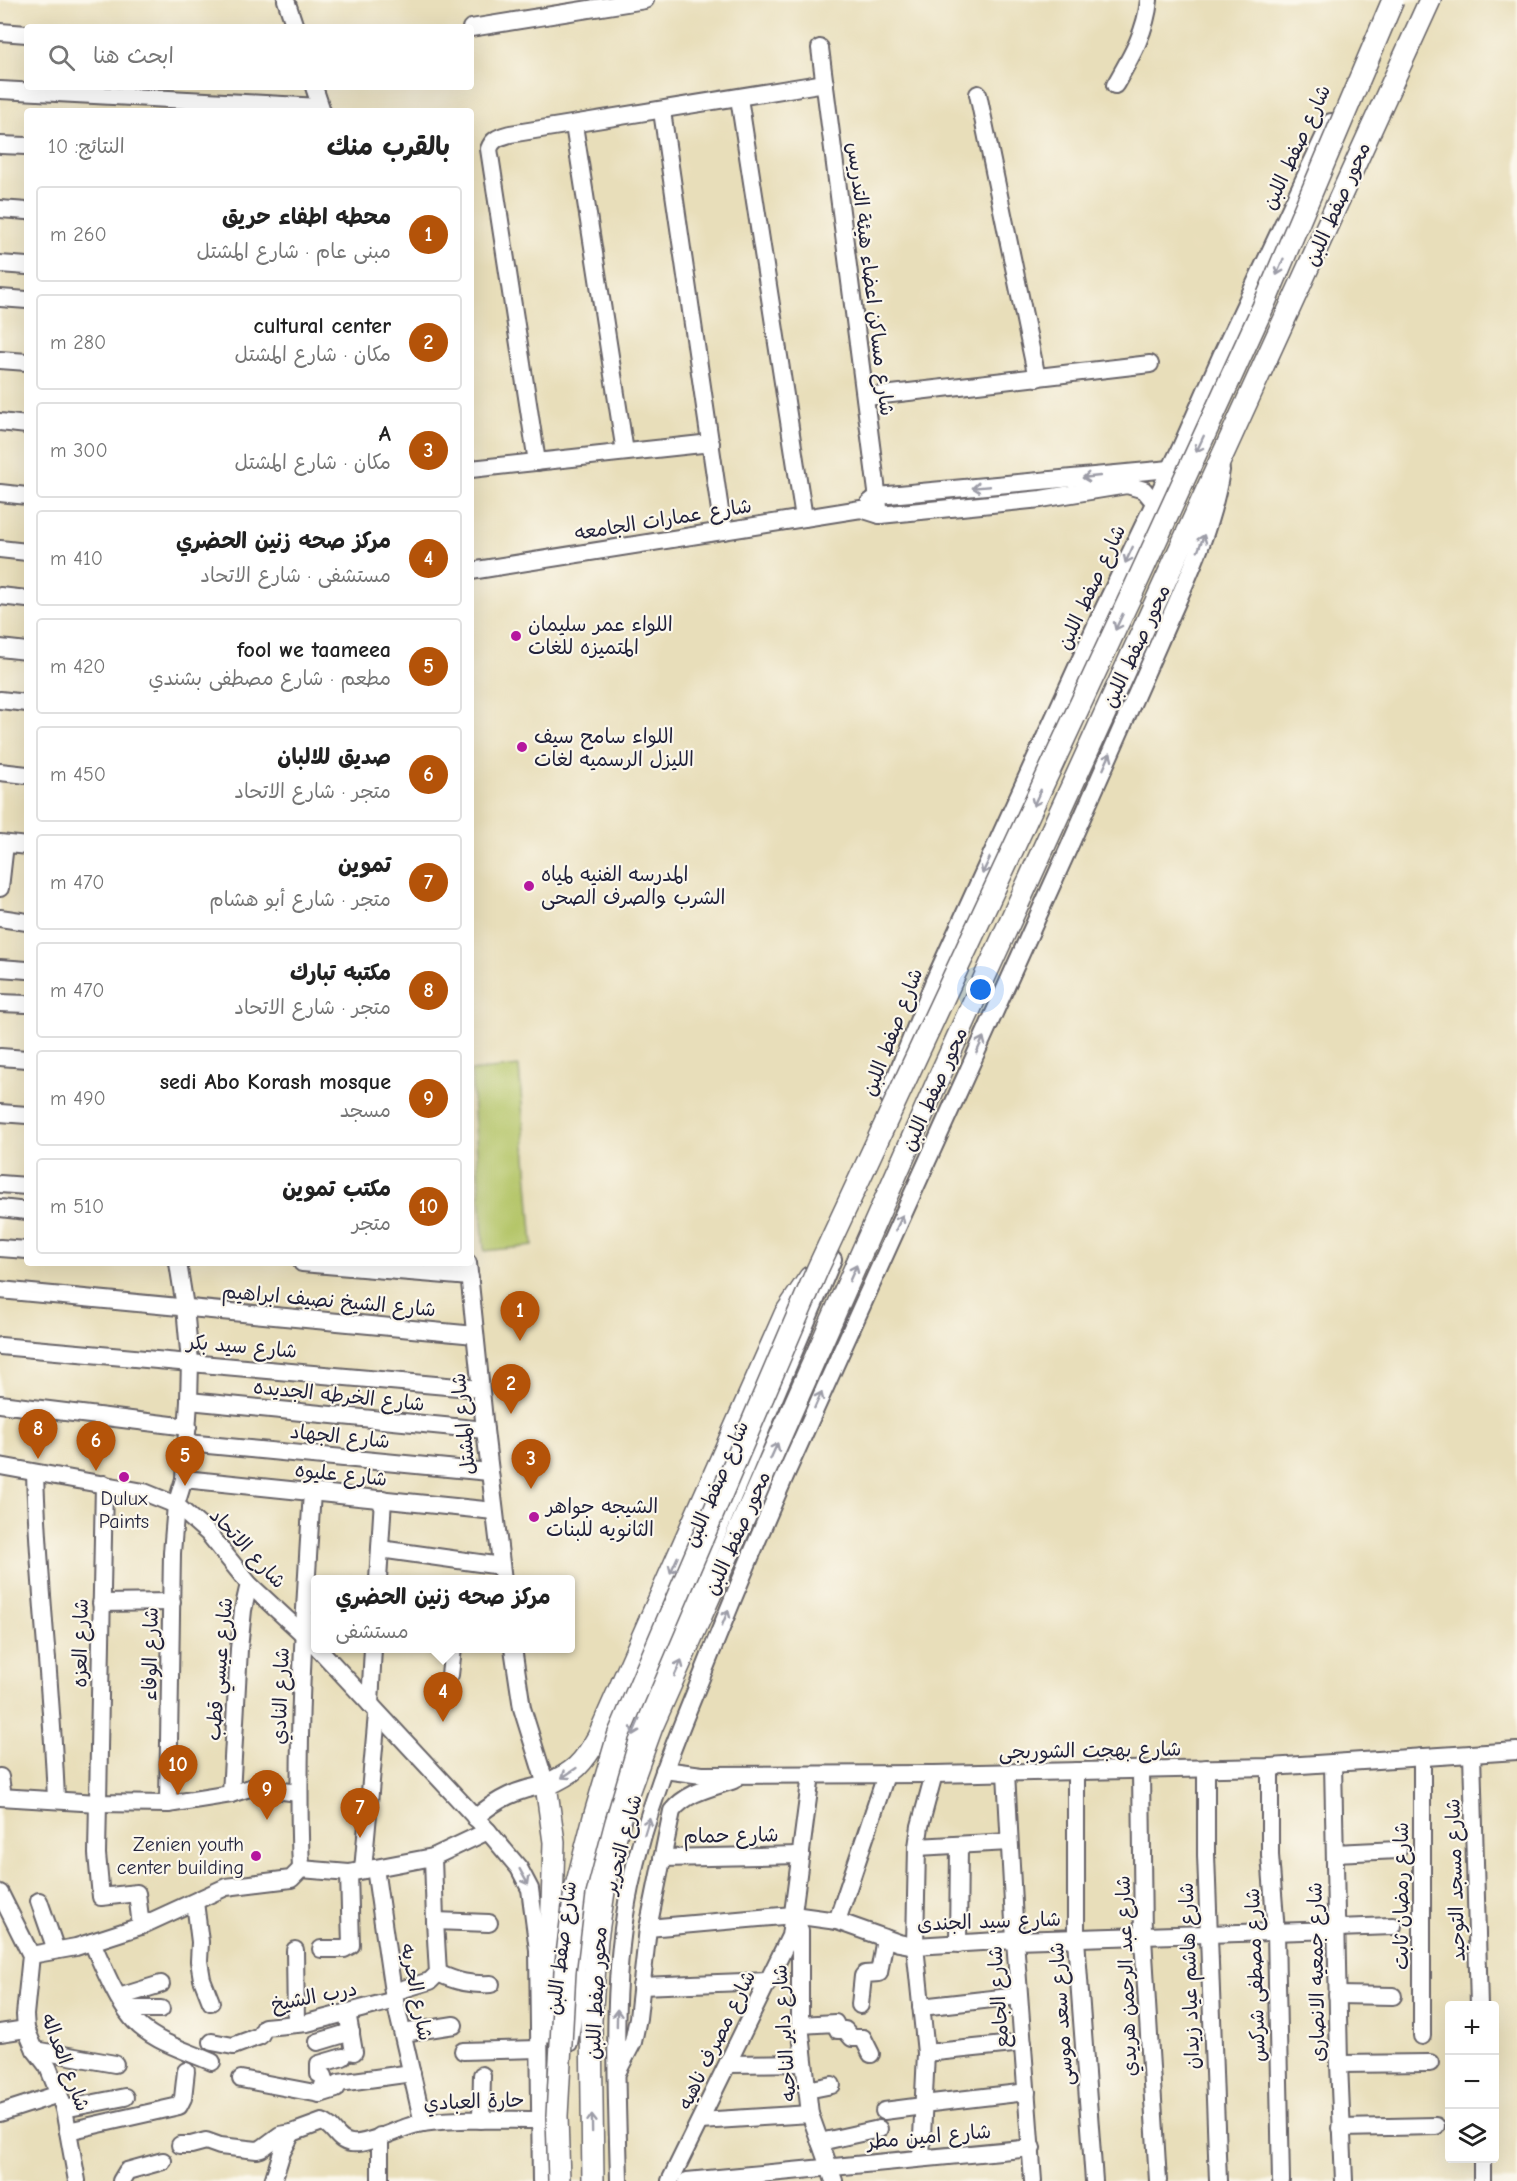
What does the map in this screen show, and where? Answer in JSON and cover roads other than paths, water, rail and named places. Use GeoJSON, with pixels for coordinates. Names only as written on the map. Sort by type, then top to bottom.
{"type":"FeatureCollection","features":[{"type":"Feature","properties":{"kind":"main road","name":"محور صفط اللبن"},"geometry":{"type":"LineString","coordinates":[[559,2181],[557,2116],[565,1971],[575,1890],[608,1769],[630,1707],[818,1268],[1263,307],[1395,0]]}},
{"type":"Feature","properties":{"kind":"main road","name":"محور صفط اللبن"},"geometry":{"type":"LineString","coordinates":[[593,2181],[591,2020],[597,1939],[608,1864],[628,1793],[652,1727],[941,1073],[1430,0]]}},
{"type":"Feature","properties":{"kind":"main road"},"geometry":{"type":"LineString","coordinates":[[550,2181],[543,2040],[554,1842],[546,1785],[572,1773],[588,1755],[606,1721],[785,1314],[805,1283],[818,1268]]}},
{"type":"Feature","properties":{"kind":"street"},"geometry":{"type":"LineString","coordinates":[[286,0],[294,24]]}},
{"type":"Feature","properties":{"kind":"street"},"geometry":{"type":"LineString","coordinates":[[474,28],[645,0]]}},
{"type":"Feature","properties":{"kind":"street"},"geometry":{"type":"LineString","coordinates":[[1115,85],[1141,39],[1149,0]]}},
{"type":"Feature","properties":{"kind":"street","name":"شارع صفط اللبن"},"geometry":{"type":"LineString","coordinates":[[539,2120],[557,2082],[570,2041],[580,1936],[589,1886],[603,1826],[631,1738],[820,1292],[853,1204],[890,1091],[934,981],[1221,356],[1372,35],[1395,0]]}},
{"type":"Feature","properties":{"kind":"street"},"geometry":{"type":"LineString","coordinates":[[0,32],[24,34]]}},
{"type":"Feature","properties":{"kind":"street","name":"شارع مساكن اعضاء هيئة التدريس"},"geometry":{"type":"LineString","coordinates":[[819,48],[880,515]]}},
{"type":"Feature","properties":{"kind":"street"},"geometry":{"type":"LineString","coordinates":[[537,462],[489,149],[492,142],[499,137],[825,83]]}},
{"type":"Feature","properties":{"kind":"street"},"geometry":{"type":"LineString","coordinates":[[0,90],[304,108]]}},
{"type":"Feature","properties":{"kind":"street"},"geometry":{"type":"LineString","coordinates":[[315,90],[321,108]]}},
{"type":"Feature","properties":{"kind":"street"},"geometry":{"type":"LineString","coordinates":[[978,94],[1037,378]]}},
{"type":"Feature","properties":{"kind":"street"},"geometry":{"type":"LineString","coordinates":[[740,98],[804,518]]}},
{"type":"Feature","properties":{"kind":"street"},"geometry":{"type":"LineString","coordinates":[[662,111],[723,531]]}},
{"type":"Feature","properties":{"kind":"street"},"geometry":{"type":"LineString","coordinates":[[574,125],[626,452]]}},
{"type":"Feature","properties":{"kind":"street"},"geometry":{"type":"LineString","coordinates":[[0,145],[24,146]]}},
{"type":"Feature","properties":{"kind":"street"},"geometry":{"type":"LineString","coordinates":[[0,209],[24,211]]}},
{"type":"Feature","properties":{"kind":"street"},"geometry":{"type":"LineString","coordinates":[[0,264],[24,266]]}},
{"type":"Feature","properties":{"kind":"street"},"geometry":{"type":"LineString","coordinates":[[0,298],[24,300]]}},
{"type":"Feature","properties":{"kind":"street"},"geometry":{"type":"LineString","coordinates":[[0,360],[24,362]]}},
{"type":"Feature","properties":{"kind":"street"},"geometry":{"type":"LineString","coordinates":[[866,397],[1150,364]]}},
{"type":"Feature","properties":{"kind":"street"},"geometry":{"type":"LineString","coordinates":[[0,422],[24,424]]}},
{"type":"Feature","properties":{"kind":"street"},"geometry":{"type":"LineString","coordinates":[[474,469],[711,443]]}},
{"type":"Feature","properties":{"kind":"street","name":"شارع التحرير"},"geometry":{"type":"LineString","coordinates":[[619,2181],[616,2074],[623,1936],[629,1892],[637,1858],[664,1770],[773,1503],[1075,834],[1176,604],[1210,520],[1219,486],[1223,455]]}},
{"type":"Feature","properties":{"kind":"street"},"geometry":{"type":"LineString","coordinates":[[878,496],[1170,469]]}},
{"type":"Feature","properties":{"kind":"street","name":"شارع عمارات الجامعه"},"geometry":{"type":"LineString","coordinates":[[474,571],[861,509],[880,515],[1041,499],[1127,485],[1144,490],[1154,502]]}},
{"type":"Feature","properties":{"kind":"street"},"geometry":{"type":"LineString","coordinates":[[0,493],[24,496]]}},
{"type":"Feature","properties":{"kind":"street","name":"شارع عمارات الجامعه"},"geometry":{"type":"LineString","coordinates":[[861,509],[878,496]]}},
{"type":"Feature","properties":{"kind":"street"},"geometry":{"type":"LineString","coordinates":[[0,549],[24,552]]}},
{"type":"Feature","properties":{"kind":"street"},"geometry":{"type":"LineString","coordinates":[[0,596],[24,599]]}},
{"type":"Feature","properties":{"kind":"street"},"geometry":{"type":"LineString","coordinates":[[0,648],[24,651]]}},
{"type":"Feature","properties":{"kind":"street"},"geometry":{"type":"LineString","coordinates":[[0,700],[24,704]]}},
{"type":"Feature","properties":{"kind":"street"},"geometry":{"type":"LineString","coordinates":[[0,772],[24,775]]}},
{"type":"Feature","properties":{"kind":"street"},"geometry":{"type":"LineString","coordinates":[[0,888],[3,843],[24,846]]}},
{"type":"Feature","properties":{"kind":"street"},"geometry":{"type":"LineString","coordinates":[[0,918],[24,922]]}},
{"type":"Feature","properties":{"kind":"street"},"geometry":{"type":"LineString","coordinates":[[0,968],[24,970]]}},
{"type":"Feature","properties":{"kind":"street"},"geometry":{"type":"LineString","coordinates":[[0,1003],[24,1004]]}},
{"type":"Feature","properties":{"kind":"street"},"geometry":{"type":"LineString","coordinates":[[0,1057],[24,1059]]}},
{"type":"Feature","properties":{"kind":"street"},"geometry":{"type":"LineString","coordinates":[[0,1113],[24,1114]]}},
{"type":"Feature","properties":{"kind":"street"},"geometry":{"type":"LineString","coordinates":[[0,1184],[24,1186]]}},
{"type":"Feature","properties":{"kind":"street"},"geometry":{"type":"LineString","coordinates":[[0,1208],[24,1211]]}},
{"type":"Feature","properties":{"kind":"street"},"geometry":{"type":"LineString","coordinates":[[0,1248],[24,1250]]}},
{"type":"Feature","properties":{"kind":"street","name":"شارع الوفاء"},"geometry":{"type":"LineString","coordinates":[[168,1804],[172,1553],[176,1505],[184,1479],[190,1362],[185,1307],[176,1266]]}},
{"type":"Feature","properties":{"kind":"street"},"geometry":{"type":"LineString","coordinates":[[374,1266],[469,1270]]}},
{"type":"Feature","properties":{"kind":"street","name":"شارع المشتل"},"geometry":{"type":"LineString","coordinates":[[469,1270],[489,1472],[502,1573]]}},
{"type":"Feature","properties":{"kind":"street","name":"شارع الشيخ نصيف ابراهيم"},"geometry":{"type":"LineString","coordinates":[[0,1290],[475,1335]]}},
{"type":"Feature","properties":{"kind":"street","name":"شارع سيد بكر"},"geometry":{"type":"LineString","coordinates":[[0,1346],[480,1389]]}},
{"type":"Feature","properties":{"kind":"street","name":"شارع الخرطه الجديده"},"geometry":{"type":"LineString","coordinates":[[189,1401],[485,1430]]}},
{"type":"Feature","properties":{"kind":"street","name":"شارع الجهاد"},"geometry":{"type":"LineString","coordinates":[[0,1404],[188,1435],[489,1472]]}},
{"type":"Feature","properties":{"kind":"street","name":"شارع الاتحاد"},"geometry":{"type":"LineString","coordinates":[[0,1466],[144,1492],[176,1505],[208,1533],[249,1584],[311,1641]]}},
{"type":"Feature","properties":{"kind":"street"},"geometry":{"type":"LineString","coordinates":[[35,1473],[37,1545],[54,1741],[56,1800]]}},
{"type":"Feature","properties":{"kind":"street","name":"شارع عليوه"},"geometry":{"type":"LineString","coordinates":[[184,1479],[494,1511]]}},
{"type":"Feature","properties":{"kind":"street","name":"شارع العزه"},"geometry":{"type":"LineString","coordinates":[[104,1484],[97,1839],[101,1897],[137,1893],[141,1926]]}},
{"type":"Feature","properties":{"kind":"street","name":"شارع النادي"},"geometry":{"type":"LineString","coordinates":[[301,1869],[298,1793],[303,1633],[312,1492]]}},
{"type":"Feature","properties":{"kind":"street"},"geometry":{"type":"LineString","coordinates":[[378,1575],[383,1500]]}},
{"type":"Feature","properties":{"kind":"street"},"geometry":{"type":"LineString","coordinates":[[380,1549],[502,1573]]}},
{"type":"Feature","properties":{"kind":"street","name":"شارع عيسي قطب"},"geometry":{"type":"LineString","coordinates":[[231,1794],[239,1649],[243,1610],[249,1584]]}},
{"type":"Feature","properties":{"kind":"street"},"geometry":{"type":"LineString","coordinates":[[102,1603],[172,1602]]}},
{"type":"Feature","properties":{"kind":"street","name":"شارع الاتحاد"},"geometry":{"type":"LineString","coordinates":[[322,1653],[488,1831]]}},
{"type":"Feature","properties":{"kind":"street"},"geometry":{"type":"LineString","coordinates":[[321,1949],[344,1949],[351,1946],[363,1870],[373,1709],[373,1653]]}},
{"type":"Feature","properties":{"kind":"street"},"geometry":{"type":"LineString","coordinates":[[450,1675],[452,1653]]}},
{"type":"Feature","properties":{"kind":"street"},"geometry":{"type":"LineString","coordinates":[[475,1818],[492,1803],[511,1793],[546,1785],[522,1708],[514,1653]]}},
{"type":"Feature","properties":{"kind":"street","name":"شارع بهجت الشوربجى"},"geometry":{"type":"LineString","coordinates":[[664,1770],[702,1775],[747,1776],[1142,1770],[1270,1767],[1517,1751]]}},
{"type":"Feature","properties":{"kind":"street","name":"شارع مسجد التوحيد"},"geometry":{"type":"LineString","coordinates":[[1472,1754],[1479,2001]]}},
{"type":"Feature","properties":{"kind":"street","name":"شارع رمضان ثابت"},"geometry":{"type":"LineString","coordinates":[[1422,1757],[1422,2036]]}},
{"type":"Feature","properties":{"kind":"street","name":"شارع جمعيه الانصارى"},"geometry":{"type":"LineString","coordinates":[[1333,1763],[1337,1995],[1344,2181]]}},
{"type":"Feature","properties":{"kind":"street","name":"شارع مصطفى شركس"},"geometry":{"type":"LineString","coordinates":[[1270,1767],[1270,1855],[1276,1932],[1281,2181]]}},
{"type":"Feature","properties":{"kind":"street","name":"شارع هاشم عياد زيدان"},"geometry":{"type":"LineString","coordinates":[[1206,1768],[1206,1855],[1218,2181]]}},
{"type":"Feature","properties":{"kind":"street","name":"شارع عبد الرحمن هريدي"},"geometry":{"type":"LineString","coordinates":[[1142,1770],[1143,1938],[1158,2181]]}},
{"type":"Feature","properties":{"kind":"street","name":"شارع سعد موسى"},"geometry":{"type":"LineString","coordinates":[[1076,1771],[1076,1939],[1094,2181]]}},
{"type":"Feature","properties":{"kind":"street","name":"شارع الجامع"},"geometry":{"type":"LineString","coordinates":[[1006,1773],[1015,1940],[1034,2181]]}},
{"type":"Feature","properties":{"kind":"street"},"geometry":{"type":"LineString","coordinates":[[921,2158],[926,2053],[915,1946],[917,1847],[933,1774]]}},
{"type":"Feature","properties":{"kind":"street","name":"شارع مصرف ناهيه"},"geometry":{"type":"LineString","coordinates":[[670,2181],[790,1936],[811,1775]]}},
{"type":"Feature","properties":{"kind":"street"},"geometry":{"type":"LineString","coordinates":[[837,1921],[886,1775]]}},
{"type":"Feature","properties":{"kind":"street"},"geometry":{"type":"LineString","coordinates":[[616,2074],[633,2042],[648,1928],[672,1811],[690,1795],[747,1776]]}},
{"type":"Feature","properties":{"kind":"street"},"geometry":{"type":"LineString","coordinates":[[0,1777],[1,1797],[98,1803],[168,1804],[231,1794],[253,1787],[298,1793]]}},
{"type":"Feature","properties":{"kind":"street"},"geometry":{"type":"LineString","coordinates":[[1,1897],[31,1955],[92,1942],[141,1926],[226,1887],[291,1879],[301,1869],[363,1870],[433,1857],[488,1831],[519,1868],[530,1889],[538,1950],[543,2040],[539,2120],[541,2181]]}},
{"type":"Feature","properties":{"kind":"street"},"geometry":{"type":"LineString","coordinates":[[917,1847],[1009,1842]]}},
{"type":"Feature","properties":{"kind":"street"},"geometry":{"type":"LineString","coordinates":[[958,1944],[959,1845]]}},
{"type":"Feature","properties":{"kind":"street"},"geometry":{"type":"LineString","coordinates":[[1335,1853],[1398,1850]]}},
{"type":"Feature","properties":{"kind":"street","name":"شارع حمام"},"geometry":{"type":"LineString","coordinates":[[662,1858],[801,1855]]}},
{"type":"Feature","properties":{"kind":"street"},"geometry":{"type":"LineString","coordinates":[[433,1857],[438,1973],[455,1981],[473,1985],[491,1984]]}},
{"type":"Feature","properties":{"kind":"street","name":"شارع الحريه"},"geometry":{"type":"LineString","coordinates":[[363,1870],[423,2123]]}},
{"type":"Feature","properties":{"kind":"street"},"geometry":{"type":"LineString","coordinates":[[39,1901],[56,1950]]}},
{"type":"Feature","properties":{"kind":"street"},"geometry":{"type":"LineString","coordinates":[[195,1902],[200,1942],[199,1961],[202,1979],[211,2002]]}},
{"type":"Feature","properties":{"kind":"street","name":"شارع سيد الجندى"},"geometry":{"type":"LineString","coordinates":[[648,1928],[793,1915],[837,1921],[898,1943],[915,1946],[1015,1940],[1143,1938],[1393,1926]]}},
{"type":"Feature","properties":{"kind":"street","name":"شارع داير الناحيه"},"geometry":{"type":"LineString","coordinates":[[793,1915],[800,1931],[800,2025],[810,2114],[832,2174]]}},
{"type":"Feature","properties":{"kind":"street"},"geometry":{"type":"LineString","coordinates":[[435,1921],[489,1923]]}},
{"type":"Feature","properties":{"kind":"street"},"geometry":{"type":"LineString","coordinates":[[860,2005],[862,1976],[879,1973],[885,1938]]}},
{"type":"Feature","properties":{"kind":"street"},"geometry":{"type":"LineString","coordinates":[[92,1942],[130,2017],[148,2032],[212,2062]]}},
{"type":"Feature","properties":{"kind":"street"},"geometry":{"type":"LineString","coordinates":[[295,1950],[296,2024]]}},
{"type":"Feature","properties":{"kind":"street","name":"شارع العداله"},"geometry":{"type":"LineString","coordinates":[[31,1955],[25,2015],[26,2029],[35,2050],[48,2067],[62,2102],[77,2181]]}},
{"type":"Feature","properties":{"kind":"street","name":"درب الشيخ"},"geometry":{"type":"LineString","coordinates":[[212,2042],[233,2046],[260,2036],[265,2027],[296,2024],[347,2012],[430,1981],[438,1973]]}},
{"type":"Feature","properties":{"kind":"street"},"geometry":{"type":"LineString","coordinates":[[642,1986],[769,1981]]}},
{"type":"Feature","properties":{"kind":"street"},"geometry":{"type":"LineString","coordinates":[[122,2003],[161,1984]]}},
{"type":"Feature","properties":{"kind":"street"},"geometry":{"type":"LineString","coordinates":[[1337,1995],[1393,1996]]}},
{"type":"Feature","properties":{"kind":"street"},"geometry":{"type":"LineString","coordinates":[[921,2007],[1019,1996]]}},
{"type":"Feature","properties":{"kind":"street"},"geometry":{"type":"LineString","coordinates":[[122,2003],[161,2009]]}},
{"type":"Feature","properties":{"kind":"street"},"geometry":{"type":"LineString","coordinates":[[180,2145],[206,2141],[220,2146],[256,2150],[265,2147],[280,2135],[322,2122],[326,2123],[322,2105],[326,2101],[325,2080],[324,2076],[319,2074],[319,2064],[349,2055],[351,2032],[347,2012]]}},
{"type":"Feature","properties":{"kind":"street"},"geometry":{"type":"LineString","coordinates":[[800,2025],[835,2023],[838,2029],[845,2030],[852,2038],[864,2038],[872,2054]]}},
{"type":"Feature","properties":{"kind":"street"},"geometry":{"type":"LineString","coordinates":[[402,2033],[454,2025]]}},
{"type":"Feature","properties":{"kind":"street"},"geometry":{"type":"LineString","coordinates":[[0,2033],[26,2029]]}},
{"type":"Feature","properties":{"kind":"street"},"geometry":{"type":"LineString","coordinates":[[318,2042],[351,2032]]}},
{"type":"Feature","properties":{"kind":"street"},"geometry":{"type":"LineString","coordinates":[[463,2051],[543,2040]]}},
{"type":"Feature","properties":{"kind":"street"},"geometry":{"type":"LineString","coordinates":[[926,2053],[1023,2043]]}},
{"type":"Feature","properties":{"kind":"street"},"geometry":{"type":"LineString","coordinates":[[35,2050],[115,2064]]}},
{"type":"Feature","properties":{"kind":"street"},"geometry":{"type":"LineString","coordinates":[[728,2064],[803,2063]]}},
{"type":"Feature","properties":{"kind":"street"},"geometry":{"type":"LineString","coordinates":[[1339,2064],[1430,2063]]}},
{"type":"Feature","properties":{"kind":"street"},"geometry":{"type":"LineString","coordinates":[[68,2131],[179,2106],[183,2098],[186,2071]]}},
{"type":"Feature","properties":{"kind":"street"},"geometry":{"type":"LineString","coordinates":[[241,2079],[324,2093],[336,2089],[339,2083],[412,2073]]}},
{"type":"Feature","properties":{"kind":"street"},"geometry":{"type":"LineString","coordinates":[[481,2120],[482,2075]]}},
{"type":"Feature","properties":{"kind":"street"},"geometry":{"type":"LineString","coordinates":[[807,2090],[832,2085]]}},
{"type":"Feature","properties":{"kind":"street"},"geometry":{"type":"LineString","coordinates":[[884,2111],[1027,2092]]}},
{"type":"Feature","properties":{"kind":"street"},"geometry":{"type":"LineString","coordinates":[[0,2113],[62,2102],[125,2097]]}},
{"type":"Feature","properties":{"kind":"street"},"geometry":{"type":"LineString","coordinates":[[700,2121],[810,2114]]}},
{"type":"Feature","properties":{"kind":"street","name":"حارة العبادي"},"geometry":{"type":"LineString","coordinates":[[326,2123],[335,2135],[350,2143],[360,2143],[423,2123],[539,2120]]}},
{"type":"Feature","properties":{"kind":"street"},"geometry":{"type":"LineString","coordinates":[[1341,2128],[1436,2126]]}},
{"type":"Feature","properties":{"kind":"street"},"geometry":{"type":"LineString","coordinates":[[820,2142],[879,2129]]}},
{"type":"Feature","properties":{"kind":"street"},"geometry":{"type":"LineString","coordinates":[[273,2181],[282,2151],[292,2133]]}},
{"type":"Feature","properties":{"kind":"street"},"geometry":{"type":"LineString","coordinates":[[380,2136],[380,2181]]}},
{"type":"Feature","properties":{"kind":"street","name":"شارع امين مطر"},"geometry":{"type":"LineString","coordinates":[[687,2181],[832,2174],[921,2158],[1032,2148]]}},
{"type":"Feature","properties":{"kind":"street"},"geometry":{"type":"LineString","coordinates":[[121,2181],[127,2172],[163,2161]]}},
{"type":"Feature","properties":{"kind":"street"},"geometry":{"type":"LineString","coordinates":[[1482,2163],[1482,2181]]}},
{"type":"Feature","properties":{"kind":"place","name":"اللواء عمر سليمان المتميزه للغات"},"geometry":{"type":"Point","coordinates":[516,636]}},
{"type":"Feature","properties":{"kind":"place","name":"اللواء سامح سيف الليزل الرسميه لغات"},"geometry":{"type":"Point","coordinates":[522,747]}},
{"type":"Feature","properties":{"kind":"place","name":"المدرسه الفنيه لمياه الشرب والصرف الصحى"},"geometry":{"type":"Point","coordinates":[529,886]}},
{"type":"Feature","properties":{"kind":"place","name":"محطه اطفاء حريق"},"geometry":{"type":"Point","coordinates":[520,1341]}},
{"type":"Feature","properties":{"kind":"place","name":"cultural center"},"geometry":{"type":"Point","coordinates":[511,1414]}},
{"type":"Feature","properties":{"kind":"place","name":"مكتبه تبارك"},"geometry":{"type":"Point","coordinates":[38,1459]}},
{"type":"Feature","properties":{"kind":"place","name":"صديق للالبان"},"geometry":{"type":"Point","coordinates":[96,1471]}},
{"type":"Feature","properties":{"kind":"place","name":"Dulux Paints"},"geometry":{"type":"Point","coordinates":[124,1477]}},
{"type":"Feature","properties":{"kind":"place","name":"fool we taameea"},"geometry":{"type":"Point","coordinates":[185,1486]}},
{"type":"Feature","properties":{"kind":"place","name":"A"},"geometry":{"type":"Point","coordinates":[531,1489]}},
{"type":"Feature","properties":{"kind":"place","name":"الشيجه جواهر الثانويه للبنات"},"geometry":{"type":"Point","coordinates":[534,1517]}},
{"type":"Feature","properties":{"kind":"place","name":"مركز صحه زنين الحضري"},"geometry":{"type":"Point","coordinates":[443,1722]}},
{"type":"Feature","properties":{"kind":"place","name":"مكتب تموين"},"geometry":{"type":"Point","coordinates":[178,1795]}},
{"type":"Feature","properties":{"kind":"place","name":"sedi Abo Korash mosque"},"geometry":{"type":"Point","coordinates":[267,1820]}},
{"type":"Feature","properties":{"kind":"place","name":"تموين"},"geometry":{"type":"Point","coordinates":[360,1838]}},
{"type":"Feature","properties":{"kind":"place","name":"Zenien youth center building"},"geometry":{"type":"Point","coordinates":[256,1856]}}]}
